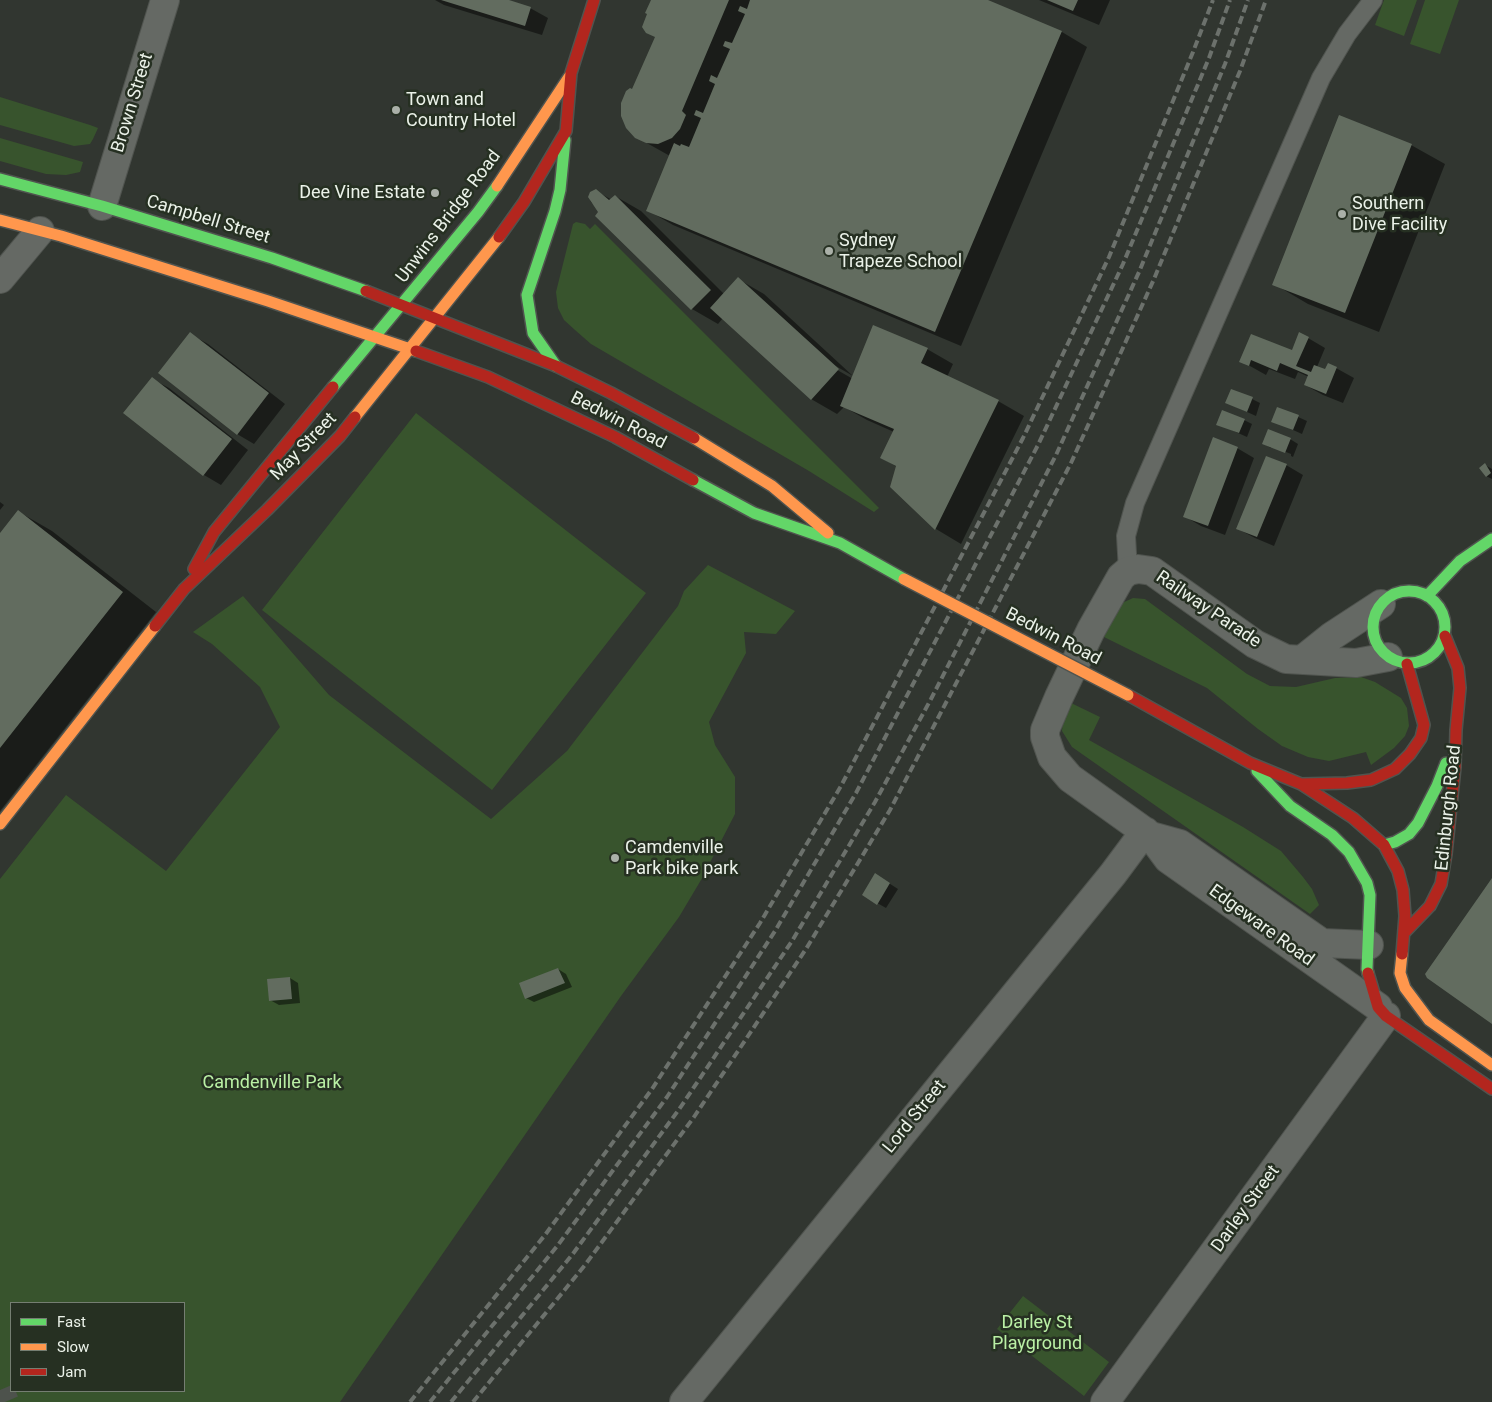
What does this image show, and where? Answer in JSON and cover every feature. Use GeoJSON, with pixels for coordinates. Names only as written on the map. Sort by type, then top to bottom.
{"type":"FeatureCollection","features":[{"type":"Feature","properties":{"kind":"main road","name":"Unwins Bridge Road"},"geometry":{"type":"LineString","coordinates":[[436,318],[524,202],[566,131],[571,73],[594,0]]}},
{"type":"Feature","properties":{"kind":"main road","name":"Unwins Bridge Road"},"geometry":{"type":"LineString","coordinates":[[403,305],[478,212],[506,173],[571,73]]}},
{"type":"Feature","properties":{"kind":"main road"},"geometry":{"type":"LineString","coordinates":[[556,366],[532,333],[527,295],[555,211],[560,190],[566,131]]}},
{"type":"Feature","properties":{"kind":"main road","name":"Campbell Street"},"geometry":{"type":"LineString","coordinates":[[0,179],[102,206],[272,258],[403,305]]}},
{"type":"Feature","properties":{"kind":"main road"},"geometry":{"type":"LineString","coordinates":[[0,220],[193,277],[375,338]]}},
{"type":"Feature","properties":{"kind":"main road","name":"Bedwin Road"},"geometry":{"type":"LineString","coordinates":[[403,305],[556,366],[696,439],[764,481],[840,544]]}},
{"type":"Feature","properties":{"kind":"main road","name":"May Street"},"geometry":{"type":"LineString","coordinates":[[184,589],[214,532],[331,388],[403,305]]}},
{"type":"Feature","properties":{"kind":"main road","name":"May Street"},"geometry":{"type":"LineString","coordinates":[[0,824],[184,589],[267,510],[340,436],[436,318]]}},
{"type":"Feature","properties":{"kind":"main road","name":"Bedwin Road"},"geometry":{"type":"LineString","coordinates":[[375,338],[488,377],[606,433],[754,513],[840,544],[1128,695],[1250,763],[1301,784],[1353,818],[1384,845],[1398,871],[1403,890],[1405,932],[1400,958],[1400,973],[1405,988],[1429,1020],[1492,1065]]}},
{"type":"Feature","properties":{"kind":"main road"},"geometry":{"type":"LineString","coordinates":[[1427,596],[1460,561],[1492,539]]}},
{"type":"Feature","properties":{"kind":"main road"},"geometry":{"type":"LineString","coordinates":[[1411,591],[1432,598],[1440,607],[1446,626],[1445,636],[1440,648],[1431,657],[1419,662],[1397,660],[1379,648],[1374,638],[1373,626],[1375,615],[1381,604],[1389,597],[1400,592],[1411,591]]}},
{"type":"Feature","properties":{"kind":"main road","name":"Edinburgh Road"},"geometry":{"type":"LineString","coordinates":[[1405,932],[1430,906],[1441,884],[1446,854],[1460,688],[1458,668],[1445,636]]}},
{"type":"Feature","properties":{"kind":"main road","name":"Edinburgh Road"},"geometry":{"type":"LineString","coordinates":[[1301,784],[1347,784],[1371,780],[1395,769],[1410,754],[1422,738],[1424,725],[1397,660]]}},
{"type":"Feature","properties":{"kind":"main road","name":"Edinburgh Road"},"geometry":{"type":"LineString","coordinates":[[1384,845],[1395,842],[1409,834],[1418,823],[1437,786],[1456,730]]}},
{"type":"Feature","properties":{"kind":"main road","name":"Bedwin Road"},"geometry":{"type":"LineString","coordinates":[[1250,763],[1290,806],[1332,835],[1349,852],[1367,883],[1370,895],[1367,969],[1382,1012]]}},
{"type":"Feature","properties":{"kind":"main road"},"geometry":{"type":"LineString","coordinates":[[1382,1012],[1492,1089]]}},
{"type":"Feature","properties":{"kind":"street","name":"Brown Street"},"geometry":{"type":"LineString","coordinates":[[102,206],[164,0]]}},
{"type":"Feature","properties":{"kind":"street"},"geometry":{"type":"LineString","coordinates":[[0,279],[40,231]]}},
{"type":"Feature","properties":{"kind":"street","name":"Railway Parade"},"geometry":{"type":"LineString","coordinates":[[1128,571],[1138,569],[1152,571],[1255,644],[1286,659],[1356,663],[1397,660]]}},
{"type":"Feature","properties":{"kind":"street","name":"Edgeware Road"},"geometry":{"type":"LineString","coordinates":[[1128,571],[1121,577],[1091,630],[1045,730],[1046,744],[1052,757],[1070,778],[1148,834],[1168,859],[1203,872],[1278,925],[1382,1012]]}},
{"type":"Feature","properties":{"kind":"street"},"geometry":{"type":"LineString","coordinates":[[1302,660],[1332,636],[1381,604]]}},
{"type":"Feature","properties":{"kind":"street","name":"Lord Street"},"geometry":{"type":"LineString","coordinates":[[684,1402],[1113,874],[1148,834]]}},
{"type":"Feature","properties":{"kind":"street","name":"Edinburgh Road"},"geometry":{"type":"LineString","coordinates":[[1349,852],[1384,845]]}},
{"type":"Feature","properties":{"kind":"street","name":"Edgeware Road"},"geometry":{"type":"LineString","coordinates":[[1278,925],[1322,942],[1369,945]]}},
{"type":"Feature","properties":{"kind":"street","name":"Darley Street"},"geometry":{"type":"LineString","coordinates":[[1106,1402],[1382,1012]]}},
{"type":"Feature","properties":{"kind":"lane"},"geometry":{"type":"LineString","coordinates":[[1128,571],[1126,536],[1139,494],[1321,78],[1348,34],[1373,0]]}},
{"type":"Feature","properties":{"kind":"green space"},"geometry":{"type":"Polygon","coordinates":[[[1384,0],[1417,0],[1404,36],[1375,25],[1384,0]]]}},
{"type":"Feature","properties":{"kind":"green space"},"geometry":{"type":"Polygon","coordinates":[[[1425,0],[1459,0],[1440,54],[1410,44],[1425,0]]]}},
{"type":"Feature","properties":{"kind":"green space"},"geometry":{"type":"Polygon","coordinates":[[[0,97],[98,128],[90,144],[74,146],[0,125],[0,97]]]}},
{"type":"Feature","properties":{"kind":"green space"},"geometry":{"type":"Polygon","coordinates":[[[0,138],[83,162],[80,172],[66,175],[46,174],[0,161],[0,138]]]}},
{"type":"Feature","properties":{"kind":"green space"},"geometry":{"type":"Polygon","coordinates":[[[576,222],[585,224],[590,229],[595,224],[879,508],[874,512],[809,471],[591,344],[564,320],[558,308],[556,292],[573,224],[576,222]]]}},
{"type":"Feature","properties":{"kind":"green space"},"geometry":{"type":"Polygon","coordinates":[[[416,413],[646,593],[492,790],[262,610],[416,413]]]}},
{"type":"Feature","properties":{"kind":"green space","name":"Camdenville Park"},"geometry":{"type":"Polygon","coordinates":[[[708,565],[795,611],[776,634],[744,632],[746,653],[709,722],[715,745],[735,777],[735,814],[701,880],[679,917],[621,996],[340,1402],[0,1402],[0,879],[66,795],[166,871],[280,727],[260,687],[212,644],[193,632],[243,596],[329,695],[491,819],[567,751],[678,606],[684,591],[708,565]]]}},
{"type":"Feature","properties":{"kind":"green space"},"geometry":{"type":"Polygon","coordinates":[[[1133,598],[1145,599],[1247,674],[1270,686],[1296,687],[1335,678],[1361,677],[1375,682],[1401,698],[1407,708],[1409,726],[1405,736],[1394,748],[1371,765],[1366,752],[1329,761],[1308,757],[1282,746],[1207,688],[1104,637],[1120,604],[1133,598]]]}},
{"type":"Feature","properties":{"kind":"green space"},"geometry":{"type":"Polygon","coordinates":[[[1071,703],[1100,717],[1089,740],[1243,827],[1281,851],[1312,889],[1319,905],[1310,914],[1072,747],[1062,731],[1063,717],[1071,703]]]}},
{"type":"Feature","properties":{"kind":"green space","name":"Darley St Playground"},"geometry":{"type":"Polygon","coordinates":[[[1023,1296],[1109,1362],[1084,1396],[997,1329],[1023,1296]]]}},
{"type":"Feature","properties":{"kind":"building"},"geometry":{"type":"Polygon","coordinates":[[[441,0],[509,0],[531,7],[525,26],[441,0]]]}},
{"type":"Feature","properties":{"kind":"building"},"geometry":{"type":"Polygon","coordinates":[[[651,0],[729,0],[682,111],[686,115],[680,129],[672,138],[658,144],[646,143],[635,138],[626,128],[621,116],[621,103],[626,91],[630,88],[632,89],[655,37],[646,33],[642,27],[647,14],[645,13],[651,0]]]}},
{"type":"Feature","properties":{"kind":"building"},"geometry":{"type":"Polygon","coordinates":[[[750,0],[988,0],[1062,31],[935,332],[646,211],[674,143],[689,147],[701,118],[694,115],[696,110],[703,113],[715,84],[709,81],[711,75],[717,78],[730,49],[723,46],[725,41],[732,43],[745,14],[738,11],[740,6],[747,9],[750,0]]]}},
{"type":"Feature","properties":{"kind":"building"},"geometry":{"type":"Polygon","coordinates":[[[1047,0],[1078,0],[1073,11],[1047,0]]]}},
{"type":"Feature","properties":{"kind":"building","name":"Southern Dive Facility"},"geometry":{"type":"Polygon","coordinates":[[[1339,115],[1412,144],[1345,313],[1272,285],[1339,115]]]}},
{"type":"Feature","properties":{"kind":"building"},"geometry":{"type":"Polygon","coordinates":[[[596,189],[609,200],[615,195],[711,290],[691,310],[595,216],[598,212],[588,197],[590,192],[596,189]]]}},
{"type":"Feature","properties":{"kind":"building"},"geometry":{"type":"Polygon","coordinates":[[[738,277],[839,369],[811,400],[710,308],[738,277]]]}},
{"type":"Feature","properties":{"kind":"building"},"geometry":{"type":"Polygon","coordinates":[[[873,325],[928,348],[921,363],[999,400],[935,530],[890,487],[896,466],[880,458],[894,429],[840,406],[873,325]]]}},
{"type":"Feature","properties":{"kind":"building"},"geometry":{"type":"Polygon","coordinates":[[[190,332],[269,393],[237,435],[158,373],[190,332]]]}},
{"type":"Feature","properties":{"kind":"building"},"geometry":{"type":"Polygon","coordinates":[[[1299,332],[1309,337],[1296,366],[1311,372],[1314,365],[1325,369],[1328,363],[1337,367],[1326,394],[1304,385],[1308,375],[1280,363],[1277,371],[1251,360],[1249,366],[1239,362],[1251,334],[1292,350],[1299,332]]]}},
{"type":"Feature","properties":{"kind":"building"},"geometry":{"type":"Polygon","coordinates":[[[152,377],[232,439],[203,476],[123,413],[152,377]]]}},
{"type":"Feature","properties":{"kind":"building"},"geometry":{"type":"Polygon","coordinates":[[[1231,389],[1253,397],[1247,412],[1225,403],[1231,389]]]}},
{"type":"Feature","properties":{"kind":"building"},"geometry":{"type":"Polygon","coordinates":[[[1277,407],[1299,415],[1293,430],[1271,422],[1277,407]]]}},
{"type":"Feature","properties":{"kind":"building"},"geometry":{"type":"Polygon","coordinates":[[[1222,410],[1245,419],[1239,433],[1216,425],[1222,410]]]}},
{"type":"Feature","properties":{"kind":"building"},"geometry":{"type":"Polygon","coordinates":[[[1268,429],[1291,438],[1285,453],[1262,444],[1268,429]]]}},
{"type":"Feature","properties":{"kind":"building"},"geometry":{"type":"Polygon","coordinates":[[[1213,437],[1238,447],[1208,526],[1183,517],[1213,437]]]}},
{"type":"Feature","properties":{"kind":"building"},"geometry":{"type":"Polygon","coordinates":[[[1266,456],[1287,464],[1257,537],[1236,529],[1266,456]]]}},
{"type":"Feature","properties":{"kind":"building"},"geometry":{"type":"Polygon","coordinates":[[[1485,463],[1491,473],[1486,477],[1479,468],[1485,463]]]}},
{"type":"Feature","properties":{"kind":"building"},"geometry":{"type":"Polygon","coordinates":[[[18,510],[123,592],[0,748],[0,533],[18,510]]]}},
{"type":"Feature","properties":{"kind":"building"},"geometry":{"type":"Polygon","coordinates":[[[875,873],[890,883],[877,905],[862,895],[875,873]]]}},
{"type":"Feature","properties":{"kind":"building"},"geometry":{"type":"Polygon","coordinates":[[[1492,878],[1492,1024],[1427,978],[1425,974],[1492,878]]]}},
{"type":"Feature","properties":{"kind":"building"},"geometry":{"type":"Polygon","coordinates":[[[558,968],[565,983],[525,999],[519,983],[558,968]]]}},
{"type":"Feature","properties":{"kind":"building"},"geometry":{"type":"Polygon","coordinates":[[[290,977],[292,999],[269,1001],[267,979],[290,977]]]}},
{"type":"Feature","properties":{"kind":"tunnel"},"geometry":{"type":"LineString","coordinates":[[0,1390],[5,1402]]}},
{"type":"Feature","properties":{"kind":"railway"},"geometry":{"type":"LineString","coordinates":[[410,1402],[545,1235],[652,1089],[760,923],[841,786],[1023,438],[1109,257],[1213,0]]}},
{"type":"Feature","properties":{"kind":"railway"},"geometry":{"type":"LineString","coordinates":[[430,1402],[558,1245],[667,1097],[775,931],[856,793],[1038,445],[1123,264],[1209,58],[1230,0]]}},
{"type":"Feature","properties":{"kind":"railway"},"geometry":{"type":"LineString","coordinates":[[451,1402],[572,1255],[680,1108],[792,941],[875,802],[931,699],[1056,455],[1139,272],[1225,64],[1248,0]]}},
{"type":"Feature","properties":{"kind":"railway"},"geometry":{"type":"LineString","coordinates":[[473,1402],[585,1265],[694,1117],[806,949],[890,810],[1071,463],[1154,279],[1240,71],[1266,0]]}},
{"type":"Feature","properties":{"kind":"traffic: fast"},"geometry":{"type":"LineString","coordinates":[[556,366],[533,333],[527,295],[555,211],[560,190],[565,140]]}},
{"type":"Feature","properties":{"kind":"traffic: fast"},"geometry":{"type":"LineString","coordinates":[[0,179],[102,206],[272,258],[366,291]]}},
{"type":"Feature","properties":{"kind":"traffic: fast"},"geometry":{"type":"LineString","coordinates":[[333,387],[478,212],[497,186]]}},
{"type":"Feature","properties":{"kind":"traffic: fast"},"geometry":{"type":"LineString","coordinates":[[693,480],[754,513],[840,543],[904,579]]}},
{"type":"Feature","properties":{"kind":"traffic: fast"},"geometry":{"type":"LineString","coordinates":[[1427,596],[1460,561],[1492,539]]}},
{"type":"Feature","properties":{"kind":"traffic: fast"},"geometry":{"type":"LineString","coordinates":[[1416,591],[1435,601],[1443,613],[1445,627],[1443,641],[1435,653],[1423,661],[1402,663],[1383,653],[1375,641],[1373,620],[1383,601],[1395,593],[1416,591]]}},
{"type":"Feature","properties":{"kind":"traffic: fast"},"geometry":{"type":"LineString","coordinates":[[1384,845],[1395,842],[1409,834],[1418,823],[1437,786],[1446,763]]}},
{"type":"Feature","properties":{"kind":"traffic: fast"},"geometry":{"type":"LineString","coordinates":[[1257,771],[1290,806],[1332,835],[1349,852],[1367,883],[1370,895],[1368,973]]}},
{"type":"Feature","properties":{"kind":"traffic: slow"},"geometry":{"type":"LineString","coordinates":[[497,186],[569,77]]}},
{"type":"Feature","properties":{"kind":"traffic: slow"},"geometry":{"type":"LineString","coordinates":[[0,220],[61,236],[268,301],[416,351]]}},
{"type":"Feature","properties":{"kind":"traffic: slow"},"geometry":{"type":"LineString","coordinates":[[355,417],[499,237]]}},
{"type":"Feature","properties":{"kind":"traffic: slow"},"geometry":{"type":"LineString","coordinates":[[694,438],[772,486],[828,533]]}},
{"type":"Feature","properties":{"kind":"traffic: slow"},"geometry":{"type":"LineString","coordinates":[[904,579],[1128,695]]}},
{"type":"Feature","properties":{"kind":"traffic: slow"},"geometry":{"type":"LineString","coordinates":[[0,824],[155,626]]}},
{"type":"Feature","properties":{"kind":"traffic: slow"},"geometry":{"type":"LineString","coordinates":[[1402,954],[1400,973],[1405,988],[1429,1020],[1492,1065]]}},
{"type":"Feature","properties":{"kind":"traffic: jam"},"geometry":{"type":"LineString","coordinates":[[499,237],[524,202],[566,131],[571,73],[594,0]]}},
{"type":"Feature","properties":{"kind":"traffic: jam"},"geometry":{"type":"LineString","coordinates":[[366,291],[556,366],[611,393],[694,438]]}},
{"type":"Feature","properties":{"kind":"traffic: jam"},"geometry":{"type":"LineString","coordinates":[[416,351],[488,377],[615,437],[693,480]]}},
{"type":"Feature","properties":{"kind":"traffic: jam"},"geometry":{"type":"LineString","coordinates":[[194,569],[214,532],[333,387]]}},
{"type":"Feature","properties":{"kind":"traffic: jam"},"geometry":{"type":"LineString","coordinates":[[155,626],[184,589],[267,510],[340,436],[355,417]]}},
{"type":"Feature","properties":{"kind":"traffic: jam"},"geometry":{"type":"LineString","coordinates":[[1405,932],[1430,906],[1441,884],[1446,854],[1455,767],[1460,688],[1458,668],[1445,636]]}},
{"type":"Feature","properties":{"kind":"traffic: jam"},"geometry":{"type":"LineString","coordinates":[[1301,784],[1347,783],[1371,780],[1395,769],[1410,754],[1421,738],[1424,725],[1407,664]]}},
{"type":"Feature","properties":{"kind":"traffic: jam"},"geometry":{"type":"LineString","coordinates":[[1128,695],[1250,763],[1301,784],[1353,818],[1384,845],[1398,871],[1403,890],[1405,916],[1402,954]]}},
{"type":"Feature","properties":{"kind":"traffic: jam"},"geometry":{"type":"LineString","coordinates":[[1368,973],[1378,1007],[1386,1016],[1492,1089]]}},
{"type":"Feature","properties":{"kind":"place","name":"Town and Country Hotel"},"geometry":{"type":"Point","coordinates":[396,110]}},
{"type":"Feature","properties":{"kind":"place","name":"Dee Vine Estate"},"geometry":{"type":"Point","coordinates":[435,193]}},
{"type":"Feature","properties":{"kind":"place","name":"Southern Dive Facility"},"geometry":{"type":"Point","coordinates":[1342,214]}},
{"type":"Feature","properties":{"kind":"place","name":"Sydney Trapeze School"},"geometry":{"type":"Point","coordinates":[829,251]}},
{"type":"Feature","properties":{"kind":"place","name":"Camdenville Park bike park"},"geometry":{"type":"Point","coordinates":[615,858]}}]}
